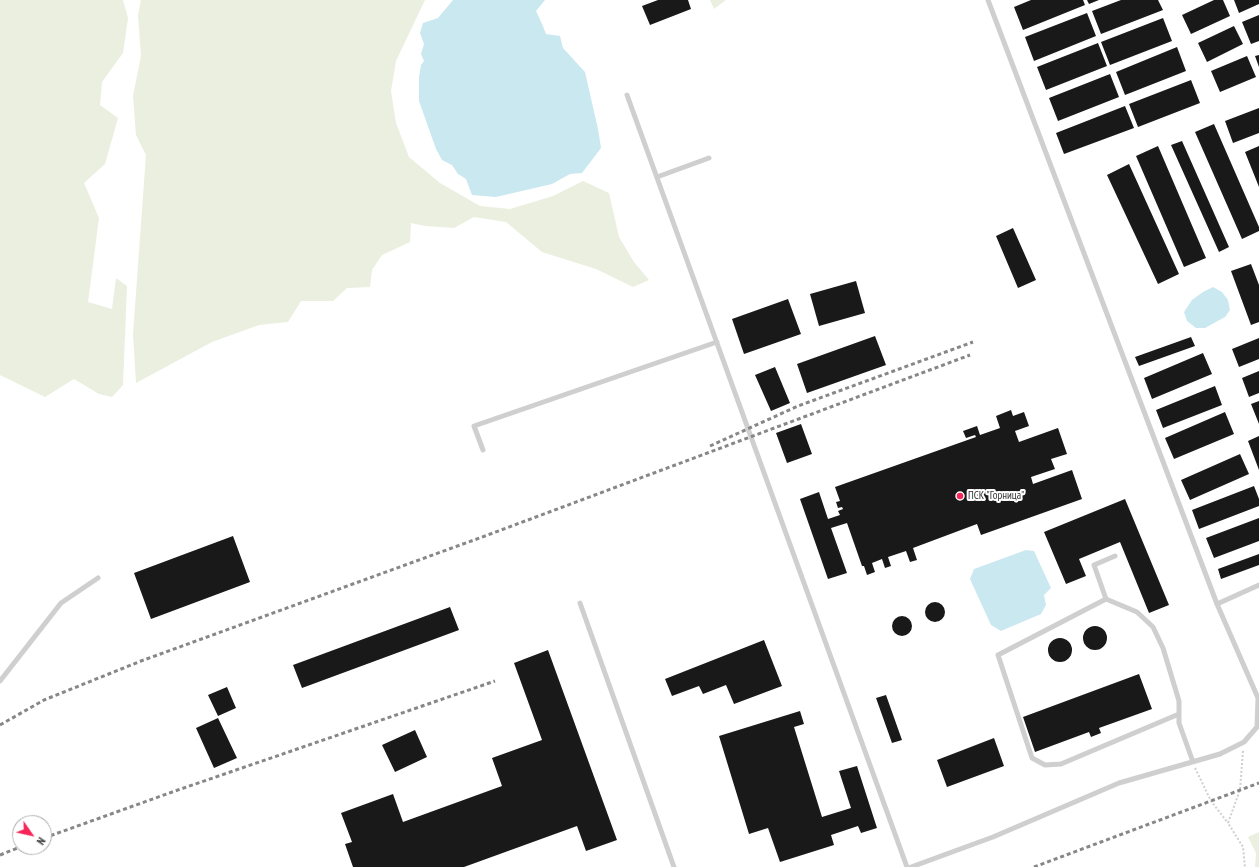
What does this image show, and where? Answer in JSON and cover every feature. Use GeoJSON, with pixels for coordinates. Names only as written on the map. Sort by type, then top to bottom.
{"type":"FeatureCollection","features":[{"type":"Feature","properties":{"kind":"lane"},"geometry":{"type":"LineString","coordinates":[[911,867],[993,837],[1120,782],[1220,754],[1244,742],[1257,727],[1258,698],[1218,604],[988,0]]}},
{"type":"Feature","properties":{"kind":"lane"},"geometry":{"type":"LineString","coordinates":[[627,95],[907,867]]}},
{"type":"Feature","properties":{"kind":"lane"},"geometry":{"type":"LineString","coordinates":[[657,177],[709,158]]}},
{"type":"Feature","properties":{"kind":"lane"},"geometry":{"type":"LineString","coordinates":[[483,450],[474,426],[717,342]]}},
{"type":"Feature","properties":{"kind":"lane"},"geometry":{"type":"LineString","coordinates":[[1115,556],[1094,565],[1106,599],[1137,612],[1153,627],[1163,648],[1179,702],[1179,722],[1193,762]]}},
{"type":"Feature","properties":{"kind":"lane"},"geometry":{"type":"LineString","coordinates":[[0,681],[60,603],[98,578]]}},
{"type":"Feature","properties":{"kind":"lane"},"geometry":{"type":"LineString","coordinates":[[1218,604],[1259,585]]}},
{"type":"Feature","properties":{"kind":"lane"},"geometry":{"type":"LineString","coordinates":[[1106,599],[998,655],[1032,758],[1045,765],[1061,764],[1179,714]]}},
{"type":"Feature","properties":{"kind":"lane"},"geometry":{"type":"LineString","coordinates":[[580,603],[674,867]]}},
{"type":"Feature","properties":{"kind":"path"},"geometry":{"type":"LineString","coordinates":[[1228,823],[1240,790],[1244,742]]}},
{"type":"Feature","properties":{"kind":"path"},"geometry":{"type":"LineString","coordinates":[[1193,762],[1211,801],[1228,823],[1243,847],[1245,867]]}},
{"type":"Feature","properties":{"kind":"green space"},"geometry":{"type":"Polygon","coordinates":[[[0,0],[123,0],[128,18],[123,53],[102,82],[100,105],[118,118],[105,164],[84,183],[99,218],[88,302],[112,309],[116,278],[127,286],[123,385],[112,397],[99,394],[74,379],[45,397],[0,375],[0,0]]]}},
{"type":"Feature","properties":{"kind":"green space"},"geometry":{"type":"Polygon","coordinates":[[[141,0],[425,0],[396,61],[391,91],[396,123],[409,157],[440,183],[480,206],[510,209],[553,196],[583,181],[609,193],[619,237],[634,262],[649,280],[633,287],[596,269],[542,252],[506,222],[474,217],[454,228],[425,226],[411,223],[410,242],[382,255],[372,270],[370,287],[347,288],[333,301],[301,301],[288,322],[259,325],[212,342],[136,383],[133,334],[146,155],[136,135],[133,96],[141,56],[138,15],[141,0]]]}},
{"type":"Feature","properties":{"kind":"green space"},"geometry":{"type":"Polygon","coordinates":[[[710,0],[726,0],[714,9],[710,0]]]}},
{"type":"Feature","properties":{"kind":"green space"},"geometry":{"type":"Polygon","coordinates":[[[1259,832],[1259,867],[1255,867],[1256,853],[1248,837],[1259,832]]]}},
{"type":"Feature","properties":{"kind":"water"},"geometry":{"type":"Polygon","coordinates":[[[453,0],[545,0],[536,11],[546,34],[560,36],[563,48],[585,72],[598,129],[601,148],[582,173],[570,174],[552,184],[496,197],[472,195],[466,179],[458,174],[452,165],[442,160],[436,149],[419,101],[419,77],[421,65],[424,61],[421,54],[424,44],[420,33],[423,23],[438,18],[453,0]]]}},
{"type":"Feature","properties":{"kind":"water"},"geometry":{"type":"Polygon","coordinates":[[[1213,287],[1222,292],[1228,300],[1230,310],[1225,317],[1205,328],[1196,328],[1187,321],[1184,312],[1192,300],[1213,287]]]}},
{"type":"Feature","properties":{"kind":"water"},"geometry":{"type":"Polygon","coordinates":[[[1026,550],[1034,551],[1051,588],[1044,595],[1046,605],[1041,614],[1001,631],[991,625],[970,579],[974,569],[1026,550]]]}},
{"type":"Feature","properties":{"kind":"building"},"geometry":{"type":"Polygon","coordinates":[[[658,0],[688,0],[691,9],[650,25],[642,6],[658,0]]]}},
{"type":"Feature","properties":{"kind":"building"},"geometry":{"type":"Polygon","coordinates":[[[1031,0],[1083,0],[1085,5],[1023,30],[1014,7],[1031,0]]]}},
{"type":"Feature","properties":{"kind":"building"},"geometry":{"type":"Polygon","coordinates":[[[1087,0],[1099,0],[1089,4],[1087,0]]]}},
{"type":"Feature","properties":{"kind":"building"},"geometry":{"type":"Polygon","coordinates":[[[1121,0],[1158,0],[1163,10],[1101,34],[1092,11],[1121,0]]]}},
{"type":"Feature","properties":{"kind":"building"},"geometry":{"type":"Polygon","coordinates":[[[1214,0],[1223,0],[1230,16],[1191,34],[1182,15],[1214,0]]]}},
{"type":"Feature","properties":{"kind":"building"},"geometry":{"type":"Polygon","coordinates":[[[1234,0],[1259,0],[1259,4],[1239,13],[1234,0]]]}},
{"type":"Feature","properties":{"kind":"building"},"geometry":{"type":"Polygon","coordinates":[[[1087,13],[1096,36],[1034,61],[1025,37],[1087,13]]]}},
{"type":"Feature","properties":{"kind":"building"},"geometry":{"type":"Polygon","coordinates":[[[1259,15],[1259,41],[1251,44],[1242,22],[1259,15]]]}},
{"type":"Feature","properties":{"kind":"building"},"geometry":{"type":"Polygon","coordinates":[[[1163,18],[1172,41],[1110,65],[1101,42],[1163,18]]]}},
{"type":"Feature","properties":{"kind":"building"},"geometry":{"type":"Polygon","coordinates":[[[1234,26],[1243,44],[1207,62],[1198,43],[1234,26]]]}},
{"type":"Feature","properties":{"kind":"building"},"geometry":{"type":"Polygon","coordinates":[[[1098,43],[1107,66],[1046,90],[1037,67],[1098,43]]]}},
{"type":"Feature","properties":{"kind":"building"},"geometry":{"type":"Polygon","coordinates":[[[1177,47],[1186,71],[1125,95],[1116,72],[1177,47]]]}},
{"type":"Feature","properties":{"kind":"building"},"geometry":{"type":"Polygon","coordinates":[[[1259,55],[1259,67],[1255,56],[1259,55]]]}},
{"type":"Feature","properties":{"kind":"building"},"geometry":{"type":"Polygon","coordinates":[[[1247,56],[1256,77],[1220,92],[1211,71],[1247,56]]]}},
{"type":"Feature","properties":{"kind":"building"},"geometry":{"type":"Polygon","coordinates":[[[1110,74],[1119,97],[1058,121],[1049,98],[1110,74]]]}},
{"type":"Feature","properties":{"kind":"building"},"geometry":{"type":"Polygon","coordinates":[[[1191,80],[1200,103],[1138,127],[1129,104],[1191,80]]]}},
{"type":"Feature","properties":{"kind":"building"},"geometry":{"type":"Polygon","coordinates":[[[1125,106],[1134,128],[1064,154],[1056,133],[1125,106]]]}},
{"type":"Feature","properties":{"kind":"building"},"geometry":{"type":"Polygon","coordinates":[[[1259,108],[1259,133],[1233,143],[1225,121],[1259,108]]]}},
{"type":"Feature","properties":{"kind":"building"},"geometry":{"type":"Polygon","coordinates":[[[1214,124],[1259,227],[1259,231],[1242,239],[1195,132],[1214,124]]]}},
{"type":"Feature","properties":{"kind":"building"},"geometry":{"type":"Polygon","coordinates":[[[1182,141],[1229,247],[1219,252],[1171,145],[1182,141]]]}},
{"type":"Feature","properties":{"kind":"building"},"geometry":{"type":"Polygon","coordinates":[[[1158,146],[1206,258],[1184,267],[1136,156],[1158,146]]]}},
{"type":"Feature","properties":{"kind":"building"},"geometry":{"type":"Polygon","coordinates":[[[1259,146],[1259,187],[1245,152],[1259,146]]]}},
{"type":"Feature","properties":{"kind":"building"},"geometry":{"type":"Polygon","coordinates":[[[1129,164],[1179,274],[1158,284],[1107,175],[1129,164]]]}},
{"type":"Feature","properties":{"kind":"building"},"geometry":{"type":"Polygon","coordinates":[[[1013,228],[1036,280],[1018,288],[996,236],[1013,228]]]}},
{"type":"Feature","properties":{"kind":"building"},"geometry":{"type":"Polygon","coordinates":[[[1251,264],[1259,285],[1259,322],[1251,325],[1231,271],[1251,264]]]}},
{"type":"Feature","properties":{"kind":"building"},"geometry":{"type":"Polygon","coordinates":[[[856,281],[865,313],[819,326],[810,294],[856,281]]]}},
{"type":"Feature","properties":{"kind":"building"},"geometry":{"type":"Polygon","coordinates":[[[788,299],[801,334],[744,354],[732,319],[788,299]]]}},
{"type":"Feature","properties":{"kind":"building"},"geometry":{"type":"Polygon","coordinates":[[[875,336],[886,365],[807,393],[797,364],[875,336]]]}},
{"type":"Feature","properties":{"kind":"building"},"geometry":{"type":"Polygon","coordinates":[[[1191,337],[1195,346],[1139,366],[1135,357],[1191,337]]]}},
{"type":"Feature","properties":{"kind":"building"},"geometry":{"type":"Polygon","coordinates":[[[1259,338],[1259,359],[1239,367],[1232,349],[1259,338]]]}},
{"type":"Feature","properties":{"kind":"building"},"geometry":{"type":"Polygon","coordinates":[[[1203,353],[1212,374],[1152,399],[1144,378],[1203,353]]]}},
{"type":"Feature","properties":{"kind":"building"},"geometry":{"type":"Polygon","coordinates":[[[775,367],[790,403],[771,411],[755,375],[775,367]]]}},
{"type":"Feature","properties":{"kind":"building"},"geometry":{"type":"Polygon","coordinates":[[[1259,371],[1259,393],[1249,397],[1242,378],[1259,371]]]}},
{"type":"Feature","properties":{"kind":"building"},"geometry":{"type":"Polygon","coordinates":[[[1215,386],[1222,405],[1163,428],[1156,410],[1215,386]]]}},
{"type":"Feature","properties":{"kind":"building"},"geometry":{"type":"Polygon","coordinates":[[[1259,401],[1259,424],[1251,404],[1259,401]]]}},
{"type":"Feature","properties":{"kind":"building","name":"ПСК \"Горница\""},"geometry":{"type":"Polygon","coordinates":[[[1011,410],[1013,416],[1024,412],[1029,426],[1015,431],[1019,442],[1058,428],[1067,454],[1051,459],[1055,469],[1031,477],[1033,484],[1072,470],[1082,499],[981,535],[977,524],[913,548],[917,560],[910,562],[906,551],[888,557],[891,566],[885,568],[882,559],[872,563],[875,572],[867,575],[864,566],[862,566],[847,523],[831,528],[847,573],[828,579],[800,499],[819,492],[828,519],[840,515],[838,511],[843,509],[842,507],[838,508],[836,502],[840,501],[835,487],[976,437],[975,435],[966,438],[963,431],[977,426],[980,435],[1000,428],[996,416],[1011,410]]]}},
{"type":"Feature","properties":{"kind":"building"},"geometry":{"type":"Polygon","coordinates":[[[1225,412],[1234,434],[1174,459],[1165,438],[1225,412]]]}},
{"type":"Feature","properties":{"kind":"building"},"geometry":{"type":"Polygon","coordinates":[[[801,424],[812,454],[787,463],[776,433],[801,424]]]}},
{"type":"Feature","properties":{"kind":"building"},"geometry":{"type":"Polygon","coordinates":[[[1259,436],[1259,470],[1248,441],[1259,436]]]}},
{"type":"Feature","properties":{"kind":"building"},"geometry":{"type":"Polygon","coordinates":[[[1240,454],[1249,474],[1190,500],[1181,480],[1240,454]]]}},
{"type":"Feature","properties":{"kind":"building"},"geometry":{"type":"Polygon","coordinates":[[[1254,486],[1259,499],[1259,506],[1199,529],[1192,510],[1254,486]]]}},
{"type":"Feature","properties":{"kind":"building"},"geometry":{"type":"Polygon","coordinates":[[[1125,499],[1169,605],[1149,613],[1120,542],[1079,559],[1086,576],[1066,584],[1044,532],[1125,499]]]}},
{"type":"Feature","properties":{"kind":"building"},"geometry":{"type":"Polygon","coordinates":[[[1259,518],[1259,541],[1214,558],[1206,538],[1259,518]]]}},
{"type":"Feature","properties":{"kind":"building"},"geometry":{"type":"Polygon","coordinates":[[[233,536],[250,582],[151,619],[134,573],[233,536]]]}},
{"type":"Feature","properties":{"kind":"building"},"geometry":{"type":"Polygon","coordinates":[[[1259,554],[1259,565],[1221,579],[1218,569],[1259,554]]]}},
{"type":"Feature","properties":{"kind":"building"},"geometry":{"type":"Polygon","coordinates":[[[935,602],[942,605],[945,612],[942,619],[935,622],[928,619],[925,612],[928,605],[935,602]]]}},
{"type":"Feature","properties":{"kind":"building"},"geometry":{"type":"Polygon","coordinates":[[[450,607],[459,630],[302,688],[293,665],[450,607]]]}},
{"type":"Feature","properties":{"kind":"building"},"geometry":{"type":"Polygon","coordinates":[[[902,616],[909,619],[912,626],[909,633],[902,636],[895,633],[892,626],[895,619],[902,616]]]}},
{"type":"Feature","properties":{"kind":"building"},"geometry":{"type":"Polygon","coordinates":[[[1095,626],[1103,630],[1107,638],[1103,646],[1095,650],[1087,646],[1083,638],[1087,630],[1095,626]]]}},
{"type":"Feature","properties":{"kind":"building"},"geometry":{"type":"Polygon","coordinates":[[[1060,638],[1068,642],[1072,650],[1068,658],[1060,662],[1052,658],[1048,650],[1052,642],[1060,638]]]}},
{"type":"Feature","properties":{"kind":"building"},"geometry":{"type":"Polygon","coordinates":[[[764,640],[782,686],[734,704],[726,685],[703,694],[699,686],[672,696],[665,679],[764,640]]]}},
{"type":"Feature","properties":{"kind":"building"},"geometry":{"type":"Polygon","coordinates":[[[548,650],[617,840],[586,851],[577,826],[464,867],[353,867],[345,844],[352,842],[341,813],[393,794],[403,822],[502,786],[492,758],[542,740],[514,663],[548,650]]]}},
{"type":"Feature","properties":{"kind":"building"},"geometry":{"type":"Polygon","coordinates":[[[1139,674],[1152,709],[1099,728],[1101,733],[1091,737],[1089,732],[1035,752],[1023,717],[1139,674]]]}},
{"type":"Feature","properties":{"kind":"building"},"geometry":{"type":"Polygon","coordinates":[[[227,687],[236,708],[218,716],[208,695],[227,687]]]}},
{"type":"Feature","properties":{"kind":"building"},"geometry":{"type":"Polygon","coordinates":[[[886,695],[902,740],[892,743],[876,698],[886,695]]]}},
{"type":"Feature","properties":{"kind":"building"},"geometry":{"type":"Polygon","coordinates":[[[800,711],[804,724],[794,727],[822,817],[851,808],[839,771],[857,766],[877,828],[861,833],[858,826],[831,835],[834,845],[780,862],[768,828],[749,834],[719,736],[800,711]]]}},
{"type":"Feature","properties":{"kind":"building"},"geometry":{"type":"Polygon","coordinates":[[[218,718],[237,758],[214,768],[196,728],[218,718]]]}},
{"type":"Feature","properties":{"kind":"building"},"geometry":{"type":"Polygon","coordinates":[[[415,730],[427,757],[395,772],[382,745],[415,730]]]}},
{"type":"Feature","properties":{"kind":"building"},"geometry":{"type":"Polygon","coordinates":[[[994,738],[1004,766],[947,787],[937,760],[994,738]]]}},
{"type":"Feature","properties":{"kind":"railway"},"geometry":{"type":"LineString","coordinates":[[710,446],[798,406],[973,342]]}},
{"type":"Feature","properties":{"kind":"railway"},"geometry":{"type":"LineString","coordinates":[[0,725],[44,700],[141,661],[485,536],[970,355]]}},
{"type":"Feature","properties":{"kind":"railway"},"geometry":{"type":"LineString","coordinates":[[52,835],[175,791],[495,681]]}},
{"type":"Feature","properties":{"kind":"railway"},"geometry":{"type":"LineString","coordinates":[[1034,867],[1259,783]]}},
{"type":"Feature","properties":{"kind":"railway"},"geometry":{"type":"LineString","coordinates":[[0,855],[12,850]]}},
{"type":"Feature","properties":{"kind":"place","name":"ПСК \"Горница\""},"geometry":{"type":"Point","coordinates":[960,496]}}]}
